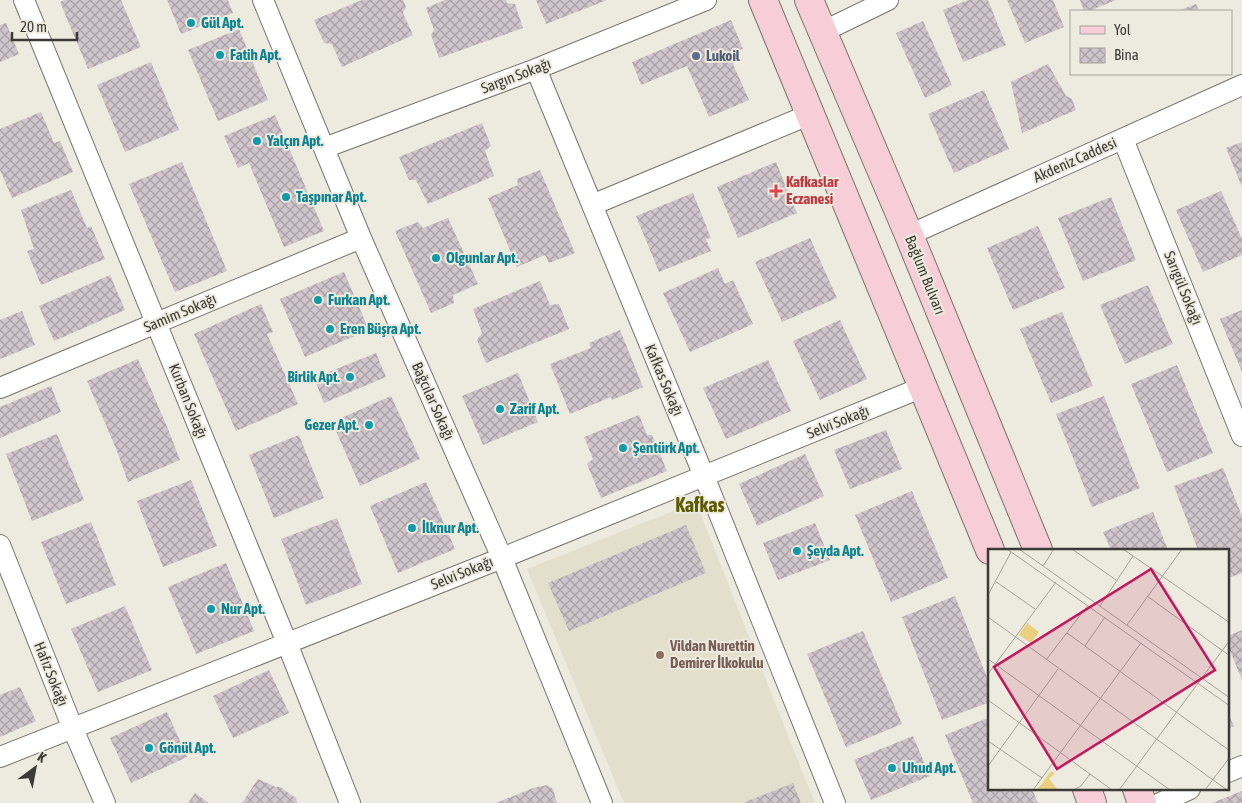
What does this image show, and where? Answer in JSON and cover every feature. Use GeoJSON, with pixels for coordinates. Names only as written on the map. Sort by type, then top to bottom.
{"type":"FeatureCollection","features":[{"type":"Feature","properties":{"kind":"main road"},"geometry":{"type":"LineString","coordinates":[[763,0],[990,549]]}},
{"type":"Feature","properties":{"kind":"main road","name":"Bağlum Bulvarı"},"geometry":{"type":"LineString","coordinates":[[809,0],[909,234],[1038,549]]}},
{"type":"Feature","properties":{"kind":"main road"},"geometry":{"type":"LineString","coordinates":[[1087,790],[1092,803]]}},
{"type":"Feature","properties":{"kind":"main road"},"geometry":{"type":"LineString","coordinates":[[1137,790],[1142,803]]}},
{"type":"Feature","properties":{"kind":"street","name":"Kurban Sokağı"},"geometry":{"type":"LineString","coordinates":[[24,0],[287,643],[350,803]]}},
{"type":"Feature","properties":{"kind":"street","name":"Bağcılar Sokağı"},"geometry":{"type":"LineString","coordinates":[[263,0],[361,238],[502,558],[602,803]]}},
{"type":"Feature","properties":{"kind":"street","name":"Sargın Sokağı"},"geometry":{"type":"LineString","coordinates":[[324,148],[536,69],[706,0]]}},
{"type":"Feature","properties":{"kind":"street"},"geometry":{"type":"LineString","coordinates":[[822,32],[888,0]]}},
{"type":"Feature","properties":{"kind":"street","name":"Kafkas Sokağı"},"geometry":{"type":"LineString","coordinates":[[536,69],[704,476],[835,803]]}},
{"type":"Feature","properties":{"kind":"street","name":"Akdeniz Caddesi"},"geometry":{"type":"LineString","coordinates":[[909,234],[1242,85]]}},
{"type":"Feature","properties":{"kind":"street"},"geometry":{"type":"LineString","coordinates":[[592,205],[811,114]]}},
{"type":"Feature","properties":{"kind":"street","name":"Sarıgül Sokağı"},"geometry":{"type":"LineString","coordinates":[[1124,139],[1242,436]]}},
{"type":"Feature","properties":{"kind":"street","name":"Samim Sokağı"},"geometry":{"type":"LineString","coordinates":[[0,388],[361,238]]}},
{"type":"Feature","properties":{"kind":"street","name":"Selvi Sokağı"},"geometry":{"type":"LineString","coordinates":[[0,758],[502,558],[923,387]]}},
{"type":"Feature","properties":{"kind":"street","name":"Hafız Sokağı"},"geometry":{"type":"LineString","coordinates":[[0,545],[73,729],[105,803]]}},
{"type":"Feature","properties":{"kind":"street"},"geometry":{"type":"LineString","coordinates":[[1230,771],[1242,766]]}},
{"type":"Feature","properties":{"kind":"street"},"geometry":{"type":"LineString","coordinates":[[1160,803],[1188,790]]}},
{"type":"Feature","properties":{"kind":"shaded area","name":"Vildan Nurettin Demirer İlkokulu"},"geometry":{"type":"Polygon","coordinates":[[[696,502],[815,803],[624,803],[527,569],[696,502]]]}},
{"type":"Feature","properties":{"kind":"building"},"geometry":{"type":"Polygon","coordinates":[[[65,0],[121,0],[141,47],[88,69],[60,2],[65,0]]]}},
{"type":"Feature","properties":{"kind":"building","name":"Gül Apt."},"geometry":{"type":"Polygon","coordinates":[[[167,0],[228,0],[233,13],[181,34],[167,0]]]}},
{"type":"Feature","properties":{"kind":"building"},"geometry":{"type":"Polygon","coordinates":[[[362,0],[403,0],[406,7],[403,13],[413,35],[342,67],[332,44],[324,43],[314,20],[362,0]]]}},
{"type":"Feature","properties":{"kind":"building"},"geometry":{"type":"Polygon","coordinates":[[[445,0],[506,0],[507,3],[515,4],[523,28],[439,58],[431,35],[434,30],[426,8],[445,0]]]}},
{"type":"Feature","properties":{"kind":"building"},"geometry":{"type":"Polygon","coordinates":[[[536,0],[607,0],[546,24],[536,0]]]}},
{"type":"Feature","properties":{"kind":"building"},"geometry":{"type":"Polygon","coordinates":[[[968,0],[988,0],[1006,45],[963,62],[943,10],[968,0]]]}},
{"type":"Feature","properties":{"kind":"building"},"geometry":{"type":"Polygon","coordinates":[[[1007,0],[1053,0],[1064,27],[1025,43],[1007,0]]]}},
{"type":"Feature","properties":{"kind":"building"},"geometry":{"type":"Polygon","coordinates":[[[1080,0],[1116,0],[1091,10],[1084,10],[1080,0]]]}},
{"type":"Feature","properties":{"kind":"building"},"geometry":{"type":"Polygon","coordinates":[[[1196,4],[1199,10],[1181,10],[1196,4]]]}},
{"type":"Feature","properties":{"kind":"building"},"geometry":{"type":"Polygon","coordinates":[[[731,20],[743,49],[729,55],[749,100],[709,117],[687,66],[641,85],[632,62],[731,20]]]}},
{"type":"Feature","properties":{"kind":"building"},"geometry":{"type":"Polygon","coordinates":[[[923,21],[952,85],[925,98],[896,33],[923,21]]]}},
{"type":"Feature","properties":{"kind":"building"},"geometry":{"type":"Polygon","coordinates":[[[6,23],[19,54],[0,62],[0,25],[6,23]]]}},
{"type":"Feature","properties":{"kind":"building"},"geometry":{"type":"Polygon","coordinates":[[[239,29],[268,100],[218,121],[188,50],[239,29]]]}},
{"type":"Feature","properties":{"kind":"building"},"geometry":{"type":"Polygon","coordinates":[[[151,62],[179,130],[125,152],[97,85],[151,62]]]}},
{"type":"Feature","properties":{"kind":"building"},"geometry":{"type":"Polygon","coordinates":[[[1048,64],[1066,96],[1072,99],[1076,110],[1022,133],[1011,82],[1048,64]]]}},
{"type":"Feature","properties":{"kind":"building"},"geometry":{"type":"Polygon","coordinates":[[[984,90],[1009,149],[954,173],[928,114],[984,90]]]}},
{"type":"Feature","properties":{"kind":"building"},"geometry":{"type":"Polygon","coordinates":[[[41,112],[54,143],[60,141],[73,172],[12,198],[0,170],[0,129],[41,112]]]}},
{"type":"Feature","properties":{"kind":"building","name":"Taşpınar Apt."},"geometry":{"type":"Polygon","coordinates":[[[275,115],[324,231],[284,247],[249,163],[238,168],[224,136],[275,115]]]}},
{"type":"Feature","properties":{"kind":"building"},"geometry":{"type":"Polygon","coordinates":[[[482,123],[491,146],[485,151],[494,176],[428,204],[416,180],[409,180],[399,157],[482,123]]]}},
{"type":"Feature","properties":{"kind":"building"},"geometry":{"type":"Polygon","coordinates":[[[1242,142],[1242,187],[1226,148],[1242,142]]]}},
{"type":"Feature","properties":{"kind":"building"},"geometry":{"type":"Polygon","coordinates":[[[182,162],[227,271],[175,292],[129,184],[182,162]]]}},
{"type":"Feature","properties":{"kind":"building"},"geometry":{"type":"Polygon","coordinates":[[[776,162],[797,213],[738,238],[717,187],[776,162]]]}},
{"type":"Feature","properties":{"kind":"building"},"geometry":{"type":"Polygon","coordinates":[[[540,170],[575,253],[549,263],[545,255],[517,267],[488,198],[518,185],[517,179],[540,170]]]}},
{"type":"Feature","properties":{"kind":"building"},"geometry":{"type":"Polygon","coordinates":[[[71,190],[87,228],[91,226],[105,259],[41,285],[27,251],[34,249],[21,210],[71,190]]]}},
{"type":"Feature","properties":{"kind":"building"},"geometry":{"type":"Polygon","coordinates":[[[1221,191],[1242,239],[1242,255],[1203,272],[1176,210],[1221,191]]]}},
{"type":"Feature","properties":{"kind":"building"},"geometry":{"type":"Polygon","coordinates":[[[693,193],[711,238],[706,239],[711,251],[659,272],[636,216],[693,193]]]}},
{"type":"Feature","properties":{"kind":"building"},"geometry":{"type":"Polygon","coordinates":[[[1111,197],[1136,260],[1083,281],[1058,218],[1111,197]]]}},
{"type":"Feature","properties":{"kind":"building","name":"Olgunlar Apt."},"geometry":{"type":"Polygon","coordinates":[[[448,218],[478,284],[453,295],[454,303],[431,313],[395,231],[418,222],[423,228],[448,218]]]}},
{"type":"Feature","properties":{"kind":"building"},"geometry":{"type":"Polygon","coordinates":[[[1038,226],[1065,288],[1013,310],[987,248],[1038,226]]]}},
{"type":"Feature","properties":{"kind":"building"},"geometry":{"type":"Polygon","coordinates":[[[810,238],[837,298],[782,322],[755,262],[810,238]]]}},
{"type":"Feature","properties":{"kind":"building"},"geometry":{"type":"Polygon","coordinates":[[[718,268],[725,284],[733,280],[753,324],[690,352],[663,293],[718,268]]]}},
{"type":"Feature","properties":{"kind":"building"},"geometry":{"type":"Polygon","coordinates":[[[344,272],[369,330],[305,357],[280,299],[344,272]]]}},
{"type":"Feature","properties":{"kind":"building"},"geometry":{"type":"Polygon","coordinates":[[[110,275],[125,310],[54,341],[39,306],[110,275]]]}},
{"type":"Feature","properties":{"kind":"building"},"geometry":{"type":"Polygon","coordinates":[[[540,281],[550,305],[559,304],[569,329],[486,363],[477,340],[482,333],[473,309],[540,281]]]}},
{"type":"Feature","properties":{"kind":"building"},"geometry":{"type":"Polygon","coordinates":[[[1148,285],[1173,344],[1125,364],[1100,305],[1148,285]]]}},
{"type":"Feature","properties":{"kind":"building"},"geometry":{"type":"Polygon","coordinates":[[[261,304],[273,332],[267,334],[298,404],[236,431],[194,334],[261,304]]]}},
{"type":"Feature","properties":{"kind":"building"},"geometry":{"type":"Polygon","coordinates":[[[1242,310],[1242,372],[1220,319],[1242,310]]]}},
{"type":"Feature","properties":{"kind":"building"},"geometry":{"type":"Polygon","coordinates":[[[22,311],[35,345],[0,359],[0,320],[22,311]]]}},
{"type":"Feature","properties":{"kind":"building"},"geometry":{"type":"Polygon","coordinates":[[[1062,312],[1093,386],[1051,403],[1020,329],[1062,312]]]}},
{"type":"Feature","properties":{"kind":"building"},"geometry":{"type":"Polygon","coordinates":[[[840,320],[867,379],[820,400],[793,341],[840,320]]]}},
{"type":"Feature","properties":{"kind":"building"},"geometry":{"type":"Polygon","coordinates":[[[620,330],[643,387],[612,400],[611,397],[570,414],[550,364],[591,348],[589,343],[620,330]]]}},
{"type":"Feature","properties":{"kind":"building","name":"Birlik Apt."},"geometry":{"type":"Polygon","coordinates":[[[376,353],[386,377],[324,403],[314,378],[376,353]]]}},
{"type":"Feature","properties":{"kind":"building"},"geometry":{"type":"Polygon","coordinates":[[[138,359],[180,460],[128,482],[87,381],[138,359]]]}},
{"type":"Feature","properties":{"kind":"building"},"geometry":{"type":"Polygon","coordinates":[[[768,360],[791,411],[726,439],[703,388],[768,360]]]}},
{"type":"Feature","properties":{"kind":"building"},"geometry":{"type":"Polygon","coordinates":[[[1177,365],[1213,453],[1167,472],[1131,384],[1177,365]]]}},
{"type":"Feature","properties":{"kind":"building","name":"Zarif Apt."},"geometry":{"type":"Polygon","coordinates":[[[518,373],[538,422],[483,445],[462,396],[518,373]]]}},
{"type":"Feature","properties":{"kind":"building"},"geometry":{"type":"Polygon","coordinates":[[[51,386],[61,412],[0,438],[0,407],[51,386]]]}},
{"type":"Feature","properties":{"kind":"building"},"geometry":{"type":"Polygon","coordinates":[[[391,396],[420,459],[360,486],[332,422],[391,396]]]}},
{"type":"Feature","properties":{"kind":"building"},"geometry":{"type":"Polygon","coordinates":[[[1104,396],[1140,488],[1092,507],[1056,414],[1104,396]]]}},
{"type":"Feature","properties":{"kind":"building","name":"Şentürk Apt."},"geometry":{"type":"Polygon","coordinates":[[[639,415],[647,435],[652,435],[667,471],[601,498],[587,464],[593,459],[584,437],[639,415]]]}},
{"type":"Feature","properties":{"kind":"building"},"geometry":{"type":"Polygon","coordinates":[[[886,430],[902,469],[850,489],[834,450],[886,430]]]}},
{"type":"Feature","properties":{"kind":"building"},"geometry":{"type":"Polygon","coordinates":[[[57,434],[84,500],[32,521],[6,454],[57,434]]]}},
{"type":"Feature","properties":{"kind":"building"},"geometry":{"type":"Polygon","coordinates":[[[299,435],[324,498],[274,518],[249,455],[299,435]]]}},
{"type":"Feature","properties":{"kind":"building"},"geometry":{"type":"Polygon","coordinates":[[[805,454],[824,496],[757,526],[739,484],[805,454]]]}},
{"type":"Feature","properties":{"kind":"building"},"geometry":{"type":"Polygon","coordinates":[[[1223,468],[1242,516],[1242,573],[1230,577],[1230,549],[1198,549],[1174,486],[1223,468]]]}},
{"type":"Feature","properties":{"kind":"building"},"geometry":{"type":"Polygon","coordinates":[[[191,480],[217,546],[163,567],[137,501],[191,480]]]}},
{"type":"Feature","properties":{"kind":"building","name":"İlknur Apt."},"geometry":{"type":"Polygon","coordinates":[[[426,482],[455,549],[398,573],[370,506],[426,482]]]}},
{"type":"Feature","properties":{"kind":"building"},"geometry":{"type":"Polygon","coordinates":[[[912,491],[948,578],[891,602],[855,515],[912,491]]]}},
{"type":"Feature","properties":{"kind":"building"},"geometry":{"type":"Polygon","coordinates":[[[1153,512],[1168,549],[1111,549],[1103,532],[1153,512]]]}},
{"type":"Feature","properties":{"kind":"building"},"geometry":{"type":"Polygon","coordinates":[[[337,518],[362,584],[306,605],[281,539],[337,518]]]}},
{"type":"Feature","properties":{"kind":"building"},"geometry":{"type":"Polygon","coordinates":[[[91,522],[116,585],[66,604],[41,542],[91,522]]]}},
{"type":"Feature","properties":{"kind":"building","name":"Şeyda Apt."},"geometry":{"type":"Polygon","coordinates":[[[815,523],[830,560],[778,580],[763,543],[815,523]]]}},
{"type":"Feature","properties":{"kind":"building"},"geometry":{"type":"Polygon","coordinates":[[[686,525],[706,573],[569,631],[548,583],[686,525]]]}},
{"type":"Feature","properties":{"kind":"building","name":"Nur Apt."},"geometry":{"type":"Polygon","coordinates":[[[226,563],[254,631],[196,654],[168,587],[226,563]]]}},
{"type":"Feature","properties":{"kind":"building"},"geometry":{"type":"Polygon","coordinates":[[[955,596],[988,680],[988,703],[942,720],[902,617],[955,596]]]}},
{"type":"Feature","properties":{"kind":"building"},"geometry":{"type":"Polygon","coordinates":[[[125,606],[152,670],[98,692],[71,629],[125,606]]]}},
{"type":"Feature","properties":{"kind":"building"},"geometry":{"type":"Polygon","coordinates":[[[1242,630],[1242,680],[1230,651],[1230,635],[1242,630]]]}},
{"type":"Feature","properties":{"kind":"building"},"geometry":{"type":"Polygon","coordinates":[[[863,631],[902,724],[846,747],[807,654],[863,631]]]}},
{"type":"Feature","properties":{"kind":"building","name":"Gönül Apt."},"geometry":{"type":"Polygon","coordinates":[[[269,670],[289,713],[233,738],[213,696],[269,670]]]}},
{"type":"Feature","properties":{"kind":"building"},"geometry":{"type":"Polygon","coordinates":[[[20,687],[36,721],[0,737],[0,695],[20,687]]]}},
{"type":"Feature","properties":{"kind":"building","name":"Gönül Apt."},"geometry":{"type":"Polygon","coordinates":[[[167,712],[187,757],[131,783],[110,738],[167,712]]]}},
{"type":"Feature","properties":{"kind":"building"},"geometry":{"type":"Polygon","coordinates":[[[988,718],[988,790],[1032,790],[1038,803],[973,803],[945,735],[988,718]]]}},
{"type":"Feature","properties":{"kind":"building"},"geometry":{"type":"Polygon","coordinates":[[[1230,718],[1234,726],[1230,728],[1230,718]]]}},
{"type":"Feature","properties":{"kind":"building","name":"Uhud Apt."},"geometry":{"type":"Polygon","coordinates":[[[913,736],[930,776],[871,800],[854,760],[913,736]]]}},
{"type":"Feature","properties":{"kind":"building"},"geometry":{"type":"Polygon","coordinates":[[[258,779],[280,787],[296,798],[297,803],[242,803],[258,779]]]}},
{"type":"Feature","properties":{"kind":"building"},"geometry":{"type":"Polygon","coordinates":[[[793,783],[801,803],[743,803],[793,783]]]}},
{"type":"Feature","properties":{"kind":"building"},"geometry":{"type":"Polygon","coordinates":[[[547,785],[553,789],[557,803],[496,803],[533,788],[547,785]]]}},
{"type":"Feature","properties":{"kind":"building"},"geometry":{"type":"Polygon","coordinates":[[[1242,791],[1242,803],[1212,803],[1242,791]]]}},
{"type":"Feature","properties":{"kind":"building"},"geometry":{"type":"Polygon","coordinates":[[[195,793],[209,803],[188,803],[195,793]]]}},
{"type":"Feature","properties":{"kind":"place","name":"Gül Apt."},"geometry":{"type":"Point","coordinates":[191,23]}},
{"type":"Feature","properties":{"kind":"place","name":"Fatih Apt."},"geometry":{"type":"Point","coordinates":[220,55]}},
{"type":"Feature","properties":{"kind":"place","name":"Lukoil"},"geometry":{"type":"Point","coordinates":[696,56]}},
{"type":"Feature","properties":{"kind":"place","name":"Yalçın Apt."},"geometry":{"type":"Point","coordinates":[257,141]}},
{"type":"Feature","properties":{"kind":"place","name":"Kafkaslar Eczanesi"},"geometry":{"type":"Point","coordinates":[776,191]}},
{"type":"Feature","properties":{"kind":"place","name":"Taşpınar Apt."},"geometry":{"type":"Point","coordinates":[286,197]}},
{"type":"Feature","properties":{"kind":"place","name":"Olgunlar Apt."},"geometry":{"type":"Point","coordinates":[436,258]}},
{"type":"Feature","properties":{"kind":"place","name":"Furkan Apt."},"geometry":{"type":"Point","coordinates":[318,300]}},
{"type":"Feature","properties":{"kind":"place","name":"Eren Büşra Apt."},"geometry":{"type":"Point","coordinates":[330,329]}},
{"type":"Feature","properties":{"kind":"place","name":"Birlik Apt."},"geometry":{"type":"Point","coordinates":[350,377]}},
{"type":"Feature","properties":{"kind":"place","name":"Zarif Apt."},"geometry":{"type":"Point","coordinates":[500,409]}},
{"type":"Feature","properties":{"kind":"place","name":"Gezer Apt."},"geometry":{"type":"Point","coordinates":[369,425]}},
{"type":"Feature","properties":{"kind":"place","name":"Şentürk Apt."},"geometry":{"type":"Point","coordinates":[623,448]}},
{"type":"Feature","properties":{"kind":"place","name":"İlknur Apt."},"geometry":{"type":"Point","coordinates":[412,528]}},
{"type":"Feature","properties":{"kind":"place","name":"Şeyda Apt."},"geometry":{"type":"Point","coordinates":[797,551]}},
{"type":"Feature","properties":{"kind":"place","name":"Nur Apt."},"geometry":{"type":"Point","coordinates":[211,609]}},
{"type":"Feature","properties":{"kind":"place","name":"Vildan Nurettin Demirer İlkokulu"},"geometry":{"type":"Point","coordinates":[660,655]}},
{"type":"Feature","properties":{"kind":"place","name":"Gönül Apt."},"geometry":{"type":"Point","coordinates":[149,748]}},
{"type":"Feature","properties":{"kind":"place","name":"Uhud Apt."},"geometry":{"type":"Point","coordinates":[892,768]}},
{"type":"Feature","properties":{"kind":"district","name":"Kafkas"},"geometry":{"type":"Point","coordinates":[700,505]}}]}
